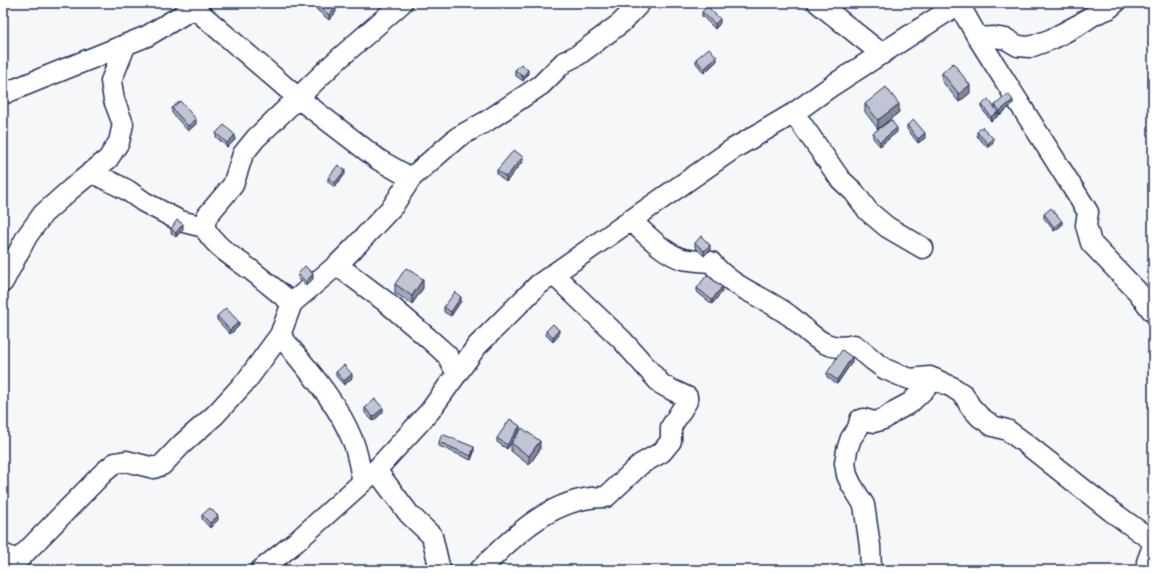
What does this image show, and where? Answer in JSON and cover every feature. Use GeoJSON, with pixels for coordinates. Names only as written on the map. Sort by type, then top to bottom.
{"type":"FeatureCollection","features":[{"type":"Feature","properties":{"kind":"street"},"geometry":{"type":"LineString","coordinates":[[292,304],[254,272],[216,245],[204,227],[207,216],[233,185],[243,154],[256,138],[334,63],[402,3]]}},
{"type":"Feature","properties":{"kind":"street"},"geometry":{"type":"LineString","coordinates":[[3,554],[12,558],[20,558],[104,472],[115,463],[126,461],[154,468],[162,465],[182,444],[215,415],[246,380],[280,335],[292,304],[337,265],[392,206],[411,178],[458,137],[487,121],[541,85],[564,62],[578,55],[621,23],[640,3]]}},
{"type":"Feature","properties":{"kind":"street"},"geometry":{"type":"LineString","coordinates":[[818,3],[882,54]]}},
{"type":"Feature","properties":{"kind":"street"},"geometry":{"type":"LineString","coordinates":[[261,570],[297,541],[369,476],[430,411],[477,346],[538,285],[733,149],[794,113],[833,85],[960,3],[978,38],[1088,212],[1086,225],[1091,243],[1138,292],[1153,312]]}},
{"type":"Feature","properties":{"kind":"street"},"geometry":{"type":"LineString","coordinates":[[978,38],[1006,39],[1018,46],[1030,47],[1052,39],[1095,14],[1108,9],[1115,3]]}},
{"type":"Feature","properties":{"kind":"street"},"geometry":{"type":"LineString","coordinates":[[3,94],[147,36],[193,6],[298,98],[379,160],[411,178]]}},
{"type":"Feature","properties":{"kind":"street"},"geometry":{"type":"LineString","coordinates":[[3,282],[27,236],[43,214],[108,159],[119,142],[123,124],[114,100],[111,82],[126,44]]}},
{"type":"Feature","properties":{"kind":"street"},"geometry":{"type":"LineString","coordinates":[[794,113],[840,179],[854,192],[868,211],[887,227],[923,248]]}},
{"type":"Feature","properties":{"kind":"street"},"geometry":{"type":"LineString","coordinates":[[91,172],[127,190],[144,202],[180,221],[204,227]]}},
{"type":"Feature","properties":{"kind":"street"},"geometry":{"type":"LineString","coordinates":[[630,220],[654,241],[672,254],[683,259],[711,262],[718,271],[729,280],[790,316],[822,343],[841,348],[854,345],[885,369],[910,379],[930,377],[952,387],[964,395],[970,406],[980,417],[993,426],[1007,430],[1111,511],[1153,541]]}},
{"type":"Feature","properties":{"kind":"street"},"geometry":{"type":"LineString","coordinates":[[337,265],[386,302],[433,342],[447,355],[457,374]]}},
{"type":"Feature","properties":{"kind":"street"},"geometry":{"type":"LineString","coordinates":[[480,570],[499,550],[536,519],[579,499],[596,496],[606,497],[641,464],[662,452],[671,441],[671,427],[687,401],[687,397],[662,384],[622,340],[553,274]]}},
{"type":"Feature","properties":{"kind":"street"},"geometry":{"type":"LineString","coordinates":[[280,335],[342,417],[369,476],[432,536],[440,570]]}},
{"type":"Feature","properties":{"kind":"street"},"geometry":{"type":"LineString","coordinates":[[871,570],[870,546],[864,505],[851,484],[847,475],[845,463],[851,438],[858,428],[860,420],[864,419],[874,422],[884,420],[895,411],[910,403],[935,379]]}},
{"type":"Feature","properties":{"kind":"street"},"geometry":{"type":"LineString","coordinates":[[1148,570],[1147,562],[1153,546]]}},
{"type":"Feature","properties":{"kind":"building"},"geometry":{"type":"Polygon","coordinates":[[[319,3],[331,3],[336,7],[329,15],[317,5],[319,3]]]}},
{"type":"Feature","properties":{"kind":"building"},"geometry":{"type":"Polygon","coordinates":[[[707,6],[720,19],[715,24],[702,12],[707,6]]]}},
{"type":"Feature","properties":{"kind":"building"},"geometry":{"type":"Polygon","coordinates":[[[709,48],[717,57],[704,69],[696,59],[709,48]]]}},
{"type":"Feature","properties":{"kind":"building"},"geometry":{"type":"Polygon","coordinates":[[[953,63],[970,85],[959,94],[942,73],[953,63]]]}},
{"type":"Feature","properties":{"kind":"building"},"geometry":{"type":"Polygon","coordinates":[[[521,64],[528,70],[523,77],[515,70],[521,64]]]}},
{"type":"Feature","properties":{"kind":"building"},"geometry":{"type":"Polygon","coordinates":[[[886,87],[899,104],[878,120],[865,104],[886,87]]]}},
{"type":"Feature","properties":{"kind":"building"},"geometry":{"type":"Polygon","coordinates":[[[1008,94],[1013,100],[1000,111],[995,105],[1008,94]]]}},
{"type":"Feature","properties":{"kind":"building"},"geometry":{"type":"Polygon","coordinates":[[[988,99],[998,112],[991,117],[982,105],[988,99]]]}},
{"type":"Feature","properties":{"kind":"building"},"geometry":{"type":"Polygon","coordinates":[[[180,101],[196,119],[188,126],[172,108],[180,101]]]}},
{"type":"Feature","properties":{"kind":"building"},"geometry":{"type":"Polygon","coordinates":[[[891,120],[897,128],[880,142],[873,133],[891,120]]]}},
{"type":"Feature","properties":{"kind":"building"},"geometry":{"type":"Polygon","coordinates":[[[914,120],[925,133],[918,139],[907,125],[914,120]]]}},
{"type":"Feature","properties":{"kind":"building"},"geometry":{"type":"Polygon","coordinates":[[[224,125],[235,135],[227,143],[216,133],[224,125]]]}},
{"type":"Feature","properties":{"kind":"building"},"geometry":{"type":"Polygon","coordinates":[[[982,127],[993,138],[988,144],[977,132],[982,127]]]}},
{"type":"Feature","properties":{"kind":"building"},"geometry":{"type":"Polygon","coordinates":[[[514,150],[523,157],[506,177],[497,170],[514,150]]]}},
{"type":"Feature","properties":{"kind":"building"},"geometry":{"type":"Polygon","coordinates":[[[338,165],[345,170],[335,183],[328,178],[338,165]]]}},
{"type":"Feature","properties":{"kind":"building"},"geometry":{"type":"Polygon","coordinates":[[[1051,208],[1062,221],[1054,227],[1044,214],[1051,208]]]}},
{"type":"Feature","properties":{"kind":"building"},"geometry":{"type":"Polygon","coordinates":[[[177,220],[183,224],[176,233],[171,229],[177,220]]]}},
{"type":"Feature","properties":{"kind":"building"},"geometry":{"type":"Polygon","coordinates":[[[701,236],[710,245],[704,251],[695,243],[701,236]]]}},
{"type":"Feature","properties":{"kind":"building"},"geometry":{"type":"Polygon","coordinates":[[[305,266],[313,274],[306,282],[298,274],[305,266]]]}},
{"type":"Feature","properties":{"kind":"building"},"geometry":{"type":"Polygon","coordinates":[[[406,268],[423,279],[412,296],[395,284],[406,268]]]}},
{"type":"Feature","properties":{"kind":"building"},"geometry":{"type":"Polygon","coordinates":[[[707,275],[722,287],[712,300],[697,288],[707,275]]]}},
{"type":"Feature","properties":{"kind":"building"},"geometry":{"type":"Polygon","coordinates":[[[455,292],[461,297],[451,312],[444,307],[455,292]]]}},
{"type":"Feature","properties":{"kind":"building"},"geometry":{"type":"Polygon","coordinates":[[[226,308],[239,322],[230,330],[217,316],[226,308]]]}},
{"type":"Feature","properties":{"kind":"building"},"geometry":{"type":"Polygon","coordinates":[[[553,324],[559,330],[553,337],[546,331],[553,324]]]}},
{"type":"Feature","properties":{"kind":"building"},"geometry":{"type":"Polygon","coordinates":[[[842,350],[852,357],[837,380],[827,373],[842,350]]]}},
{"type":"Feature","properties":{"kind":"building"},"geometry":{"type":"Polygon","coordinates":[[[344,365],[352,374],[344,381],[336,372],[344,365]]]}},
{"type":"Feature","properties":{"kind":"building"},"geometry":{"type":"Polygon","coordinates":[[[375,399],[383,408],[373,417],[365,408],[375,399]]]}},
{"type":"Feature","properties":{"kind":"building"},"geometry":{"type":"Polygon","coordinates":[[[510,419],[520,426],[507,445],[497,438],[510,419]]]}},
{"type":"Feature","properties":{"kind":"building"},"geometry":{"type":"Polygon","coordinates":[[[522,428],[540,441],[529,456],[511,443],[522,428]]]}},
{"type":"Feature","properties":{"kind":"building"},"geometry":{"type":"Polygon","coordinates":[[[442,434],[474,447],[471,456],[439,442],[442,434]]]}},
{"type":"Feature","properties":{"kind":"building"},"geometry":{"type":"Polygon","coordinates":[[[210,508],[218,516],[210,523],[202,515],[210,508]]]}}]}
